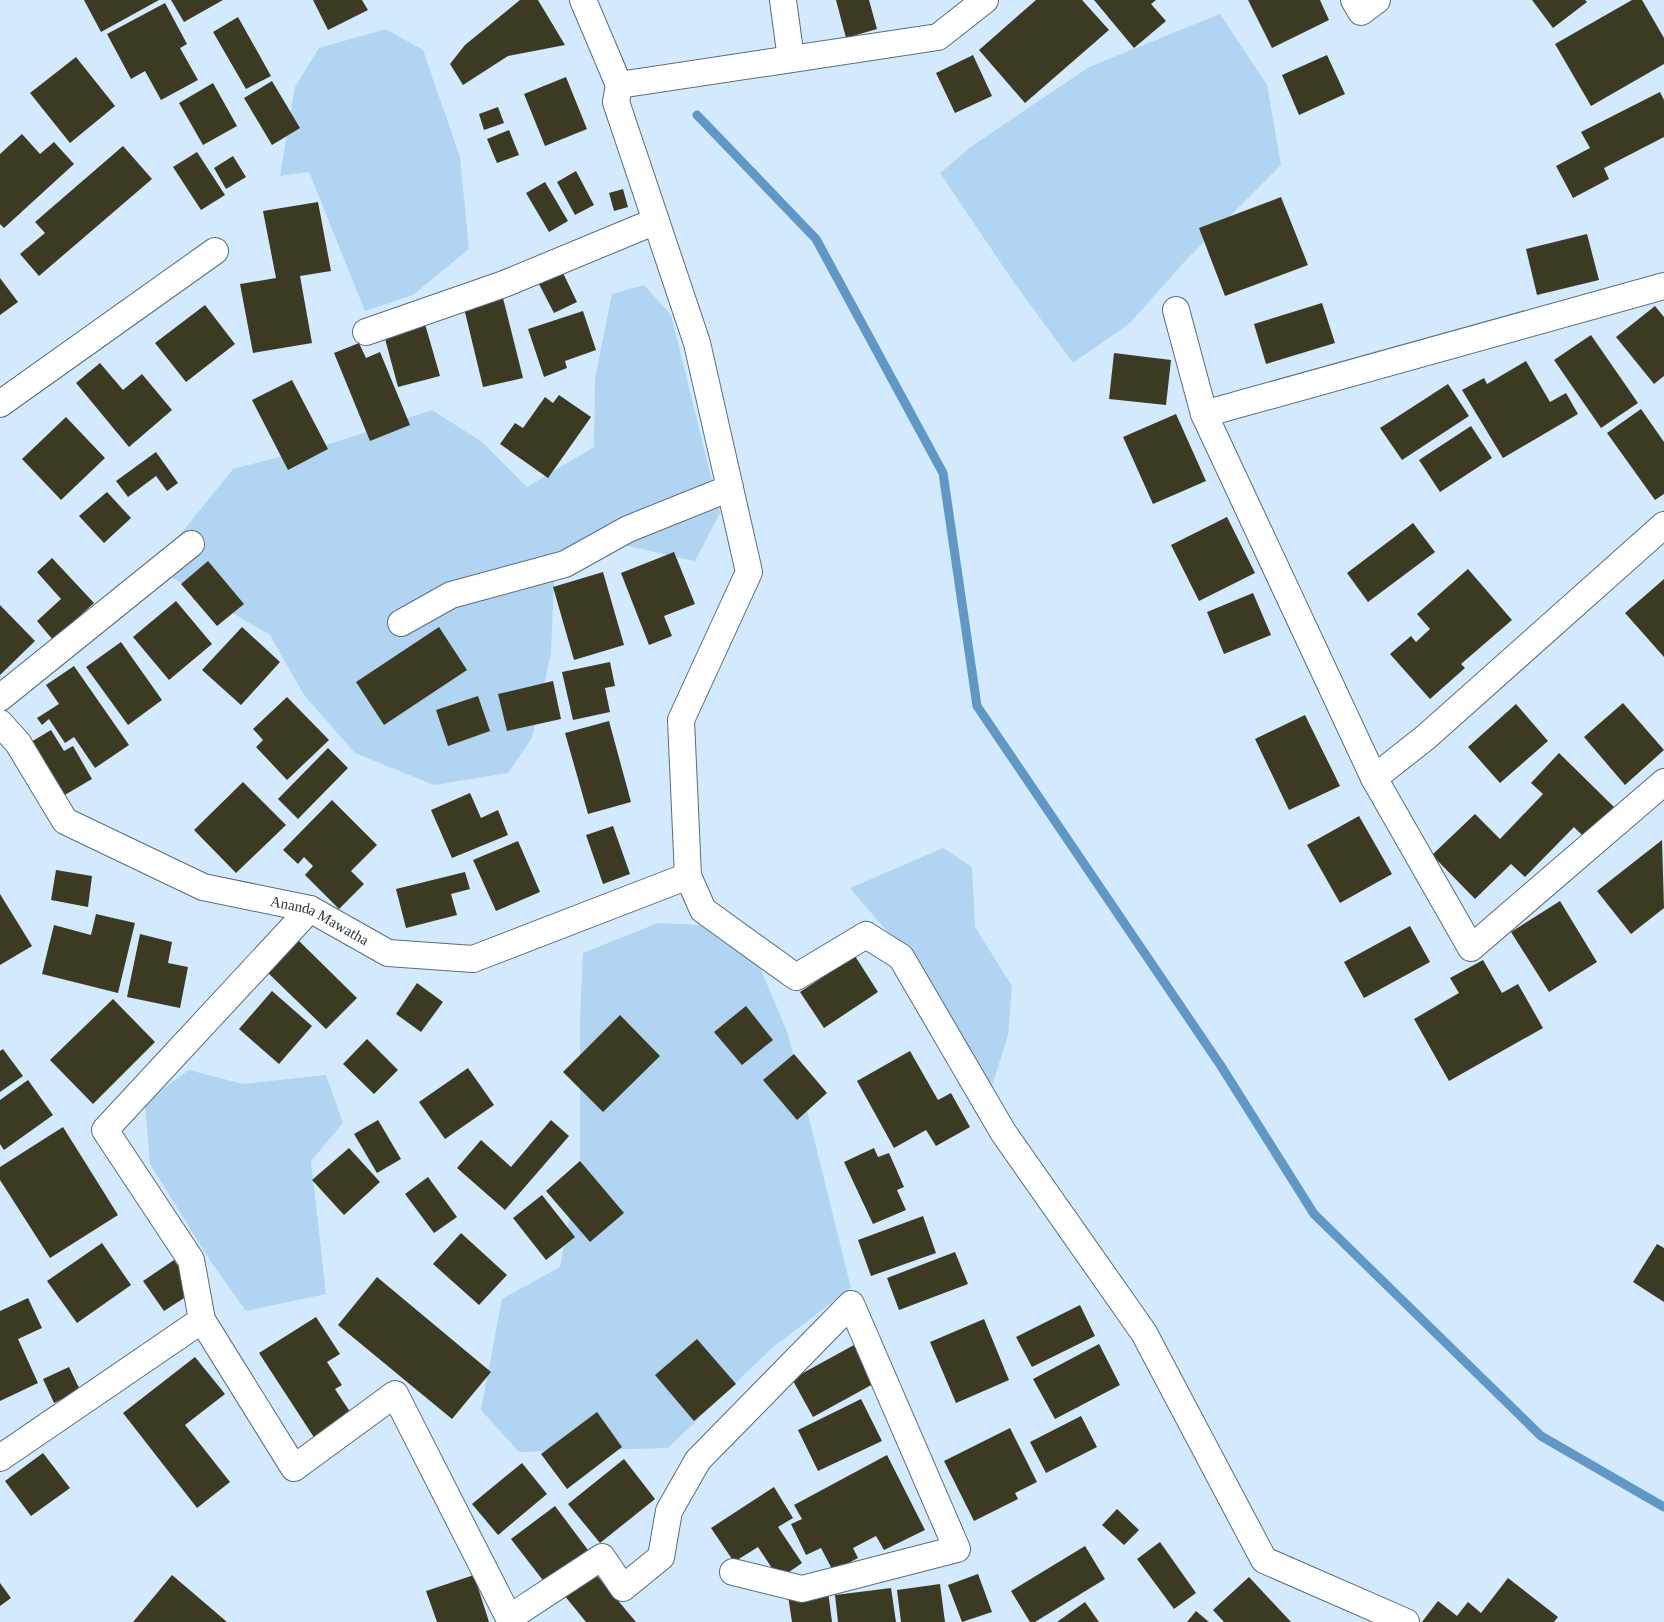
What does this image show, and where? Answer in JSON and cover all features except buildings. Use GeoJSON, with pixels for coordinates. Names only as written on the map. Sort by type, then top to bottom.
{"type":"FeatureCollection","features":[{"type":"Feature","properties":{"kind":"street"},"geometry":{"type":"LineString","coordinates":[[583,0],[619,84],[616,102],[697,343],[749,572],[681,720],[688,876],[703,910],[796,977],[866,935],[901,957],[1003,1132],[1144,1334],[1264,1560],[1406,1622]]}},
{"type":"Feature","properties":{"kind":"street"},"geometry":{"type":"LineString","coordinates":[[783,0],[790,59]]}},
{"type":"Feature","properties":{"kind":"street"},"geometry":{"type":"LineString","coordinates":[[619,84],[938,37],[985,0]]}},
{"type":"Feature","properties":{"kind":"street"},"geometry":{"type":"LineString","coordinates":[[1354,0],[1361,12],[1377,0]]}},
{"type":"Feature","properties":{"kind":"street"},"geometry":{"type":"LineString","coordinates":[[366,332],[504,284],[656,221]]}},
{"type":"Feature","properties":{"kind":"street"},"geometry":{"type":"LineString","coordinates":[[0,404],[215,251]]}},
{"type":"Feature","properties":{"kind":"street"},"geometry":{"type":"LineString","coordinates":[[1204,414],[1664,286]]}},
{"type":"Feature","properties":{"kind":"street"},"geometry":{"type":"LineString","coordinates":[[1176,310],[1204,414],[1374,778],[1472,948],[1664,782]]}},
{"type":"Feature","properties":{"kind":"street"},"geometry":{"type":"LineString","coordinates":[[401,623],[450,595],[565,564],[628,529],[730,488]]}},
{"type":"Feature","properties":{"kind":"street"},"geometry":{"type":"LineString","coordinates":[[1374,778],[1426,737],[1664,525]]}},
{"type":"Feature","properties":{"kind":"street"},"geometry":{"type":"LineString","coordinates":[[0,698],[191,544]]}},
{"type":"Feature","properties":{"kind":"street","name":"Ananda Mawatha"},"geometry":{"type":"LineString","coordinates":[[0,723],[18,742],[65,821],[203,887],[310,909],[388,953],[473,959],[688,876]]}},
{"type":"Feature","properties":{"kind":"street"},"geometry":{"type":"LineString","coordinates":[[310,909],[105,1130],[191,1260],[202,1320],[294,1468],[395,1394],[509,1618],[602,1557],[623,1588],[661,1557],[669,1511],[698,1460],[851,1304],[957,1549],[802,1589],[733,1572]]}},
{"type":"Feature","properties":{"kind":"street"},"geometry":{"type":"LineString","coordinates":[[0,1458],[202,1320]]}},
{"type":"Feature","properties":{"kind":"shaded area"},"geometry":{"type":"Polygon","coordinates":[[[1220,14],[1267,85],[1281,165],[1186,260],[1130,323],[1073,363],[1015,284],[940,173],[972,146],[1089,67],[1220,14]]]}},
{"type":"Feature","properties":{"kind":"shaded area"},"geometry":{"type":"Polygon","coordinates":[[[386,29],[423,50],[460,157],[469,249],[413,295],[365,311],[309,172],[280,176],[295,87],[319,48],[386,29]]]}},
{"type":"Feature","properties":{"kind":"shaded area"},"geometry":{"type":"Polygon","coordinates":[[[644,285],[671,315],[720,513],[695,561],[606,541],[555,556],[551,653],[532,738],[508,773],[434,785],[355,753],[304,695],[270,635],[154,567],[233,469],[336,442],[432,410],[482,442],[527,487],[594,447],[595,379],[612,294],[644,285]]]}},
{"type":"Feature","properties":{"kind":"shaded area"},"geometry":{"type":"Polygon","coordinates":[[[943,848],[972,867],[975,927],[1012,986],[1008,1035],[992,1086],[897,943],[850,888],[943,848]]]}},
{"type":"Feature","properties":{"kind":"shaded area"},"geometry":{"type":"Polygon","coordinates":[[[658,923],[743,927],[788,1034],[851,1288],[772,1348],[668,1448],[519,1452],[481,1410],[502,1299],[560,1267],[580,1161],[580,1020],[583,953],[658,923]]]}},
{"type":"Feature","properties":{"kind":"shaded area"},"geometry":{"type":"Polygon","coordinates":[[[189,1070],[243,1084],[326,1075],[343,1123],[311,1161],[326,1294],[246,1311],[209,1259],[150,1164],[145,1102],[189,1070]]]}},
{"type":"Feature","properties":{"kind":"waterway"},"geometry":{"type":"LineString","coordinates":[[697,115],[816,239],[943,473],[977,706],[1221,1066],[1314,1214],[1541,1436],[1664,1507]]}}]}
